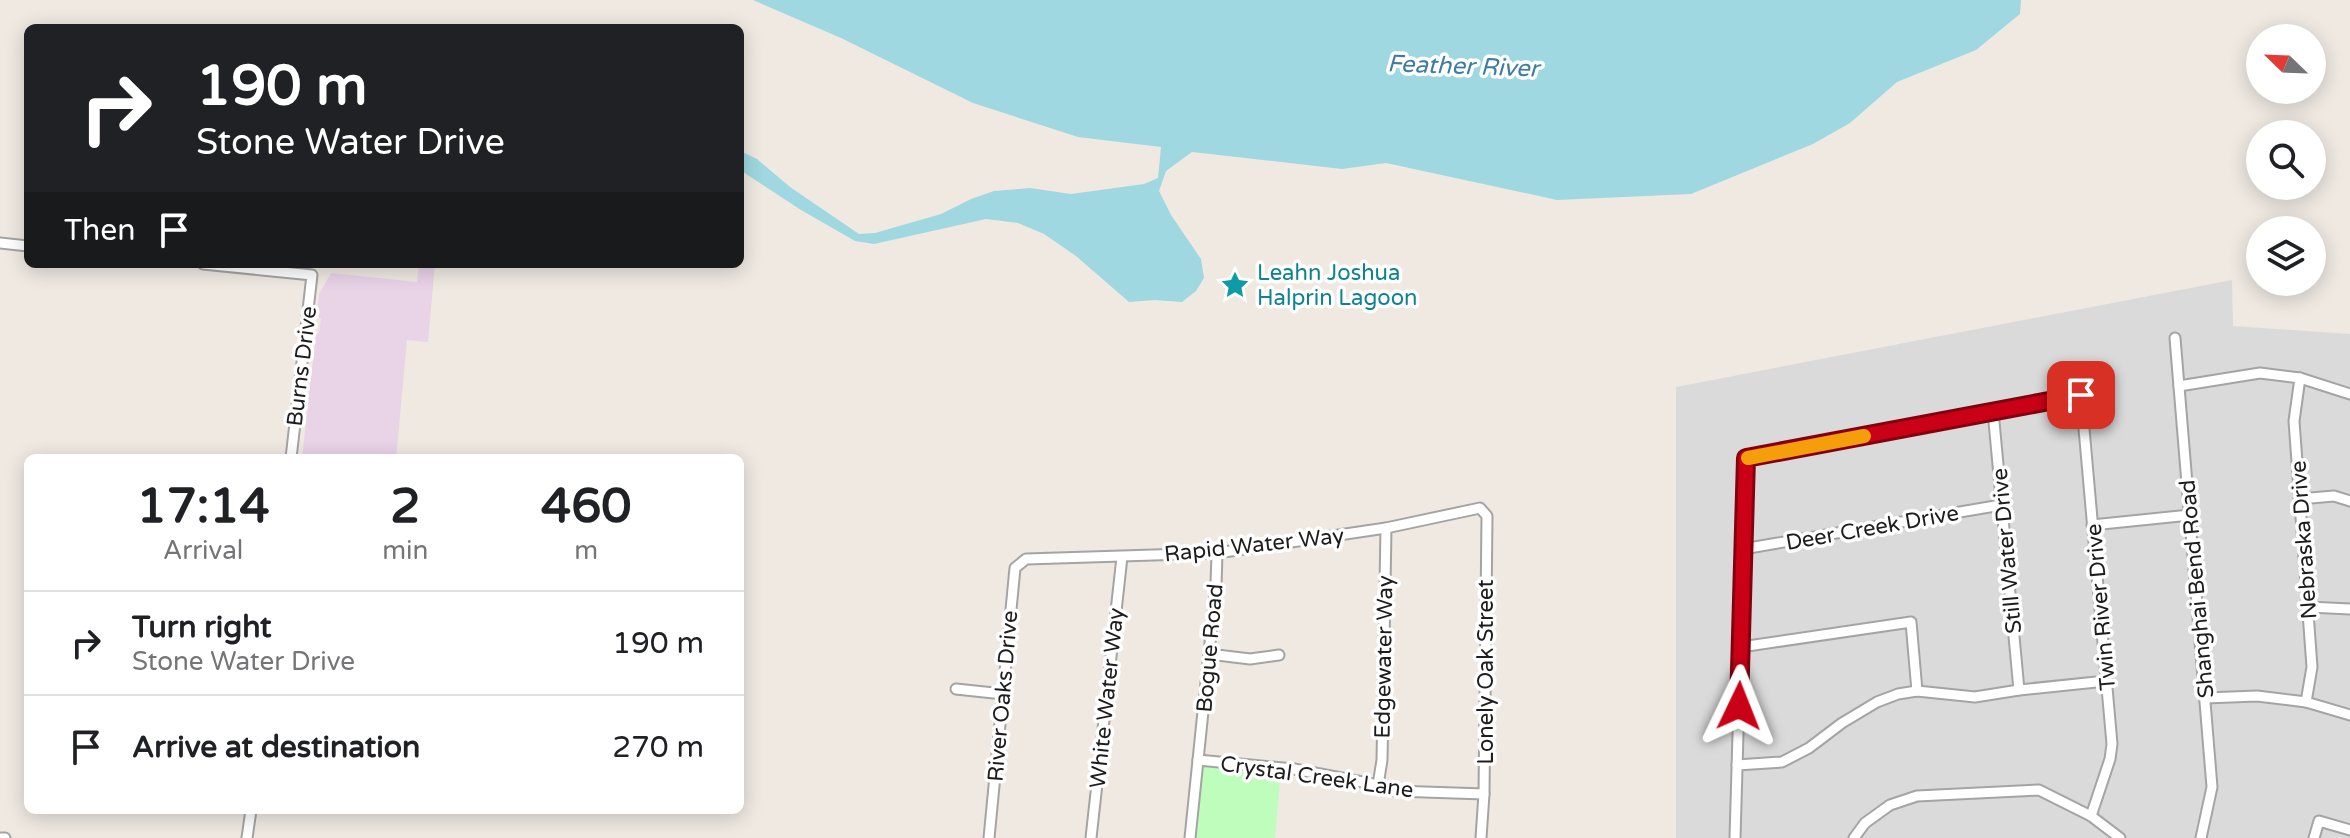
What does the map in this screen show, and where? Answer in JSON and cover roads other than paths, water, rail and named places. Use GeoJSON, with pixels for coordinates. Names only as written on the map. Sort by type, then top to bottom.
{"type":"FeatureCollection","features":[{"type":"Feature","properties":{"kind":"street"},"geometry":{"type":"LineString","coordinates":[[0,243],[24,246]]}},
{"type":"Feature","properties":{"kind":"street","name":"Burns Drive"},"geometry":{"type":"LineString","coordinates":[[243,268],[312,275],[291,454]]}},
{"type":"Feature","properties":{"kind":"street","name":"Shanghai Bend Road"},"geometry":{"type":"LineString","coordinates":[[2175,338],[2212,787],[2201,838]]}},
{"type":"Feature","properties":{"kind":"street"},"geometry":{"type":"LineString","coordinates":[[2179,386],[2260,373],[2300,378],[2350,394]]}},
{"type":"Feature","properties":{"kind":"street","name":"Nebraska Drive"},"geometry":{"type":"LineString","coordinates":[[2300,378],[2294,421],[2312,667],[2306,702]]}},
{"type":"Feature","properties":{"kind":"street","name":"Twin River Drive"},"geometry":{"type":"LineString","coordinates":[[1993,411],[2081,395],[2112,744],[2091,816]]}},
{"type":"Feature","properties":{"kind":"street"},"geometry":{"type":"LineString","coordinates":[[1735,838],[1746,458],[1993,411]]}},
{"type":"Feature","properties":{"kind":"street","name":"Still Water Drive"},"geometry":{"type":"LineString","coordinates":[[1993,411],[2019,690]]}},
{"type":"Feature","properties":{"kind":"street"},"geometry":{"type":"LineString","coordinates":[[2299,499],[2334,496],[2350,501]]}},
{"type":"Feature","properties":{"kind":"street","name":"Deer Creek Drive"},"geometry":{"type":"LineString","coordinates":[[1743,549],[2001,505]]}},
{"type":"Feature","properties":{"kind":"street","name":"Rapid Water Way"},"geometry":{"type":"LineString","coordinates":[[1026,559],[1217,553],[1386,528],[1480,508]]}},
{"type":"Feature","properties":{"kind":"street","name":"Lonely Oak Street"},"geometry":{"type":"LineString","coordinates":[[1480,508],[1487,516],[1481,838]]}},
{"type":"Feature","properties":{"kind":"street"},"geometry":{"type":"LineString","coordinates":[[2092,525],[2190,515]]}},
{"type":"Feature","properties":{"kind":"street","name":"Edgewater Way"},"geometry":{"type":"LineString","coordinates":[[1378,785],[1382,760],[1386,528]]}},
{"type":"Feature","properties":{"kind":"street","name":"Bogue Road"},"geometry":{"type":"LineString","coordinates":[[1190,838],[1217,553]]}},
{"type":"Feature","properties":{"kind":"street","name":"White Water Way"},"geometry":{"type":"LineString","coordinates":[[1091,838],[1122,557]]}},
{"type":"Feature","properties":{"kind":"street","name":"River Oaks Drive"},"geometry":{"type":"LineString","coordinates":[[989,838],[1015,568],[1026,559]]}},
{"type":"Feature","properties":{"kind":"street"},"geometry":{"type":"LineString","coordinates":[[2308,607],[2350,609]]}},
{"type":"Feature","properties":{"kind":"street"},"geometry":{"type":"LineString","coordinates":[[1741,647],[1911,622],[1917,691]]}},
{"type":"Feature","properties":{"kind":"street"},"geometry":{"type":"LineString","coordinates":[[1209,654],[1250,659],[1279,655]]}},
{"type":"Feature","properties":{"kind":"street"},"geometry":{"type":"LineString","coordinates":[[1737,765],[1782,762],[1809,748],[1877,702],[1898,694],[1917,691],[1975,697],[2106,681]]}},
{"type":"Feature","properties":{"kind":"street"},"geometry":{"type":"LineString","coordinates":[[956,689],[1003,694]]}},
{"type":"Feature","properties":{"kind":"street"},"geometry":{"type":"LineString","coordinates":[[2205,698],[2257,696],[2306,702],[2350,715]]}},
{"type":"Feature","properties":{"kind":"street","name":"Crystal Creek Lane"},"geometry":{"type":"LineString","coordinates":[[1198,760],[1294,769],[1395,791],[1484,794]]}},
{"type":"Feature","properties":{"kind":"street"},"geometry":{"type":"LineString","coordinates":[[1854,838],[1865,823],[1890,805],[1917,796],[2039,790],[2091,816],[2120,838]]}},
{"type":"Feature","properties":{"kind":"street"},"geometry":{"type":"LineString","coordinates":[[247,838],[250,814]]}},
{"type":"Feature","properties":{"kind":"street"},"geometry":{"type":"LineString","coordinates":[[2314,838],[2319,821],[2350,830]]}},
{"type":"Feature","properties":{"kind":"water","name":"Feather River"},"geometry":{"type":"Polygon","coordinates":[[[753,0],[2021,0],[2020,14],[1976,50],[1897,82],[1850,123],[1813,144],[1691,194],[1557,200],[1386,163],[1342,169],[1192,152],[1166,171],[1159,191],[1171,215],[1201,259],[1204,278],[1196,291],[1182,302],[1129,302],[1076,256],[1044,234],[1018,223],[986,219],[874,244],[855,241],[744,173],[744,153],[757,159],[790,187],[859,234],[875,233],[941,214],[994,191],[1030,188],[1071,194],[1144,184],[1158,178],[1161,147],[1078,137],[973,103],[841,38],[753,0]]]}},
{"type":"Feature","properties":{"kind":"place","name":"Leahn Joshua Halprin Lagoon"},"geometry":{"type":"Point","coordinates":[1235,285]}}]}
